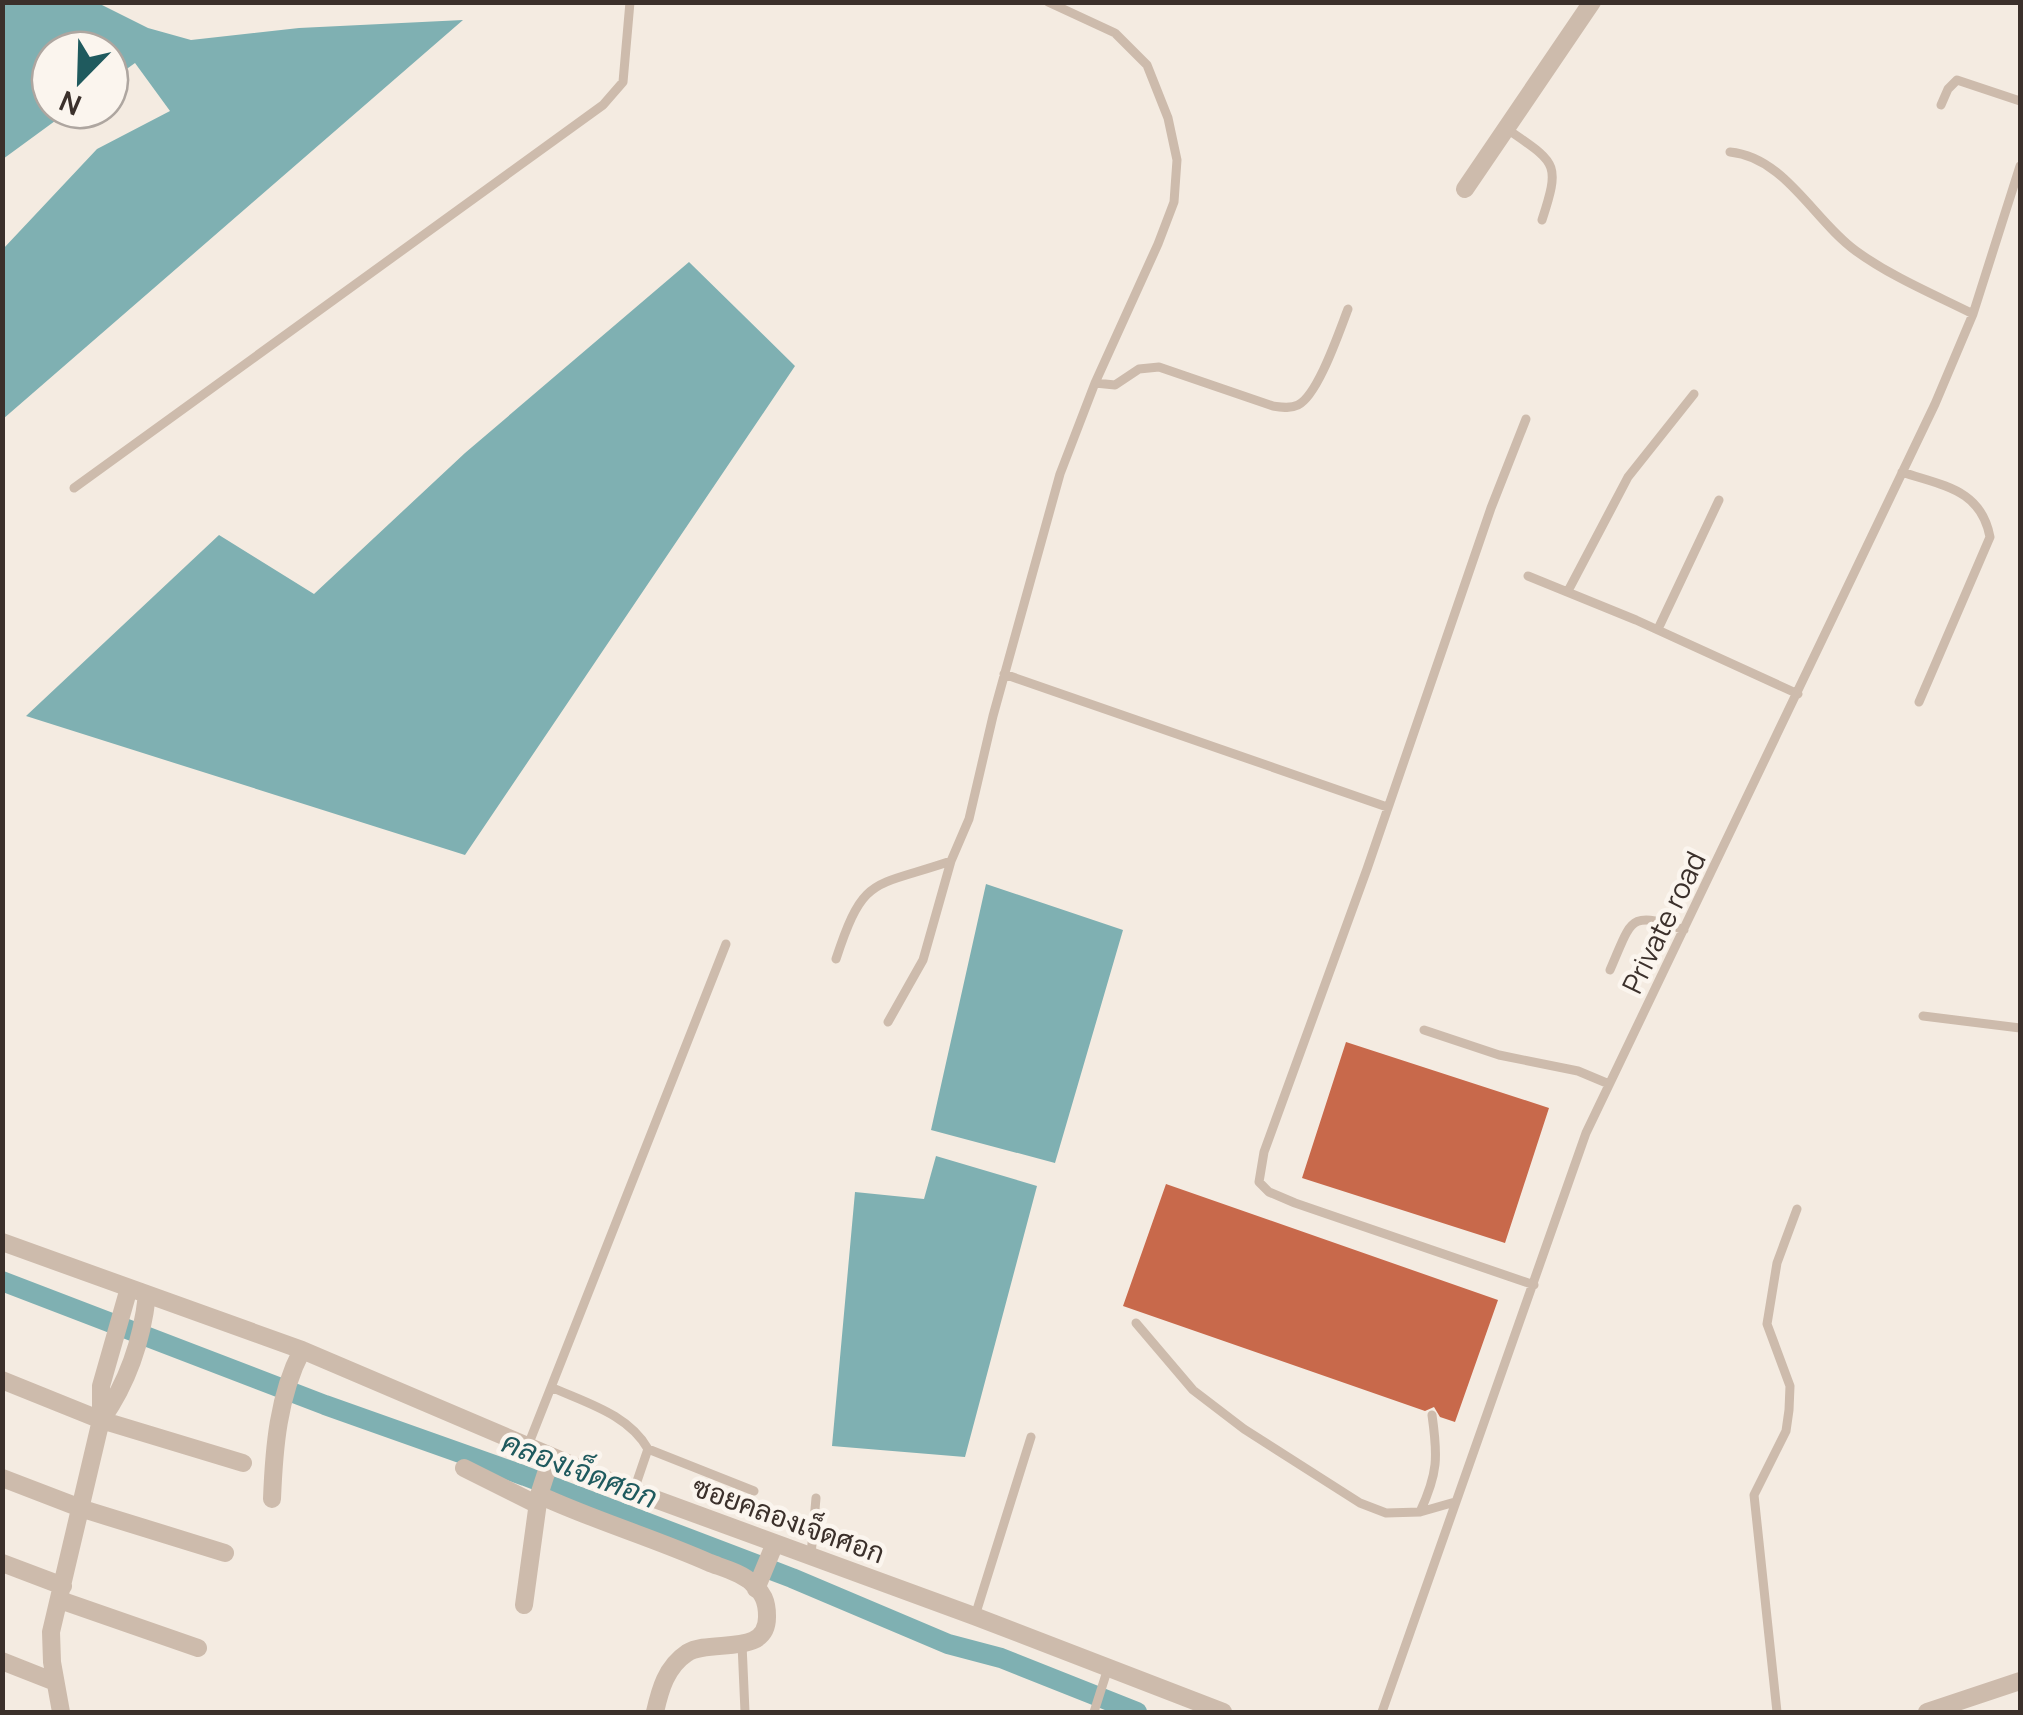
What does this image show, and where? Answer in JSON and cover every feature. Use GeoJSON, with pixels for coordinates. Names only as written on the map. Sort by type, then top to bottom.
{"type":"FeatureCollection","features":[{"type":"Feature","properties":{"kind":"street"},"geometry":{"type":"LineString","coordinates":[[1466,189],[1592,2]]}},
{"type":"Feature","properties":{"kind":"street","name":"ซอยคลองเจ็ดศอก"},"geometry":{"type":"LineString","coordinates":[[2,1242],[129,1288],[146,1304],[302,1350],[526,1448],[542,1484],[634,1491],[1223,1712]]}},
{"type":"Feature","properties":{"kind":"street"},"geometry":{"type":"LineString","coordinates":[[61,1712],[52,1632],[101,1420],[101,1386],[129,1288]]}},
{"type":"Feature","properties":{"kind":"street"},"geometry":{"type":"LineString","coordinates":[[101,1420],[120,1393],[136,1350],[146,1304]]}},
{"type":"Feature","properties":{"kind":"street"},"geometry":{"type":"LineString","coordinates":[[272,1499],[279,1418],[302,1350]]}},
{"type":"Feature","properties":{"kind":"street"},"geometry":{"type":"LineString","coordinates":[[2,1401],[6,1381],[101,1420],[243,1463]]}},
{"type":"Feature","properties":{"kind":"street"},"geometry":{"type":"LineString","coordinates":[[464,1468],[542,1484],[597,1520],[674,1546],[759,1583]]}},
{"type":"Feature","properties":{"kind":"street"},"geometry":{"type":"LineString","coordinates":[[2,1478],[83,1509],[225,1553]]}},
{"type":"Feature","properties":{"kind":"street"},"geometry":{"type":"LineString","coordinates":[[524,1604],[542,1484]]}},
{"type":"Feature","properties":{"kind":"street"},"geometry":{"type":"LineString","coordinates":[[655,1712],[660,1687],[674,1664],[690,1651],[760,1638],[767,1628],[767,1601],[759,1583],[774,1544]]}},
{"type":"Feature","properties":{"kind":"street"},"geometry":{"type":"LineString","coordinates":[[2,1564],[61,1593],[198,1648]]}},
{"type":"Feature","properties":{"kind":"street"},"geometry":{"type":"LineString","coordinates":[[2,1662],[55,1682]]}},
{"type":"Feature","properties":{"kind":"street"},"geometry":{"type":"LineString","coordinates":[[1927,1712],[2020,1681]]}},
{"type":"Feature","properties":{"kind":"lane"},"geometry":{"type":"LineString","coordinates":[[74,488],[603,105],[623,82],[630,2]]}},
{"type":"Feature","properties":{"kind":"lane"},"geometry":{"type":"LineString","coordinates":[[888,1022],[923,960],[951,860],[968,819],[1060,474],[1174,202],[1177,160],[1147,64],[1114,32],[1048,2]]}},
{"type":"Feature","properties":{"kind":"lane"},"geometry":{"type":"LineString","coordinates":[[1941,104],[1957,80],[2020,102]]}},
{"type":"Feature","properties":{"kind":"lane"},"geometry":{"type":"LineString","coordinates":[[1507,130],[1542,154],[1552,166],[1554,183],[1542,220]]}},
{"type":"Feature","properties":{"kind":"lane"},"geometry":{"type":"LineString","coordinates":[[1730,152],[1749,154],[1784,178],[1853,250],[1893,275],[1973,314]]}},
{"type":"Feature","properties":{"kind":"lane","name":"Private road"},"geometry":{"type":"LineString","coordinates":[[1382,1712],[1570,1174],[1973,314],[2020,166]]}},
{"type":"Feature","properties":{"kind":"lane"},"geometry":{"type":"LineString","coordinates":[[1095,383],[1115,385],[1139,369],[1160,367],[1273,406],[1290,407],[1302,403],[1316,383],[1348,309]]}},
{"type":"Feature","properties":{"kind":"lane"},"geometry":{"type":"LineString","coordinates":[[1568,591],[1628,476],[1694,394]]}},
{"type":"Feature","properties":{"kind":"lane"},"geometry":{"type":"LineString","coordinates":[[1526,419],[1491,508],[1264,1152],[1259,1182],[1269,1192],[1295,1203],[1534,1285]]}},
{"type":"Feature","properties":{"kind":"lane"},"geometry":{"type":"LineString","coordinates":[[1902,472],[1963,494],[1986,514],[1990,537],[1919,702]]}},
{"type":"Feature","properties":{"kind":"lane"},"geometry":{"type":"LineString","coordinates":[[1658,630],[1719,500]]}},
{"type":"Feature","properties":{"kind":"lane"},"geometry":{"type":"LineString","coordinates":[[1528,576],[1798,694]]}},
{"type":"Feature","properties":{"kind":"lane"},"geometry":{"type":"LineString","coordinates":[[1004,674],[1387,806]]}},
{"type":"Feature","properties":{"kind":"lane"},"geometry":{"type":"LineString","coordinates":[[836,959],[850,916],[864,895],[880,882],[951,860]]}},
{"type":"Feature","properties":{"kind":"lane"},"geometry":{"type":"LineString","coordinates":[[1610,970],[1629,928],[1639,918],[1652,918],[1684,930]]}},
{"type":"Feature","properties":{"kind":"lane"},"geometry":{"type":"LineString","coordinates":[[526,1448],[726,944]]}},
{"type":"Feature","properties":{"kind":"lane"},"geometry":{"type":"LineString","coordinates":[[1923,1016],[2020,1028]]}},
{"type":"Feature","properties":{"kind":"lane"},"geometry":{"type":"LineString","coordinates":[[1424,1030],[1499,1055],[1578,1071],[1609,1084]]}},
{"type":"Feature","properties":{"kind":"lane"},"geometry":{"type":"LineString","coordinates":[[1777,1712],[1754,1495],[1786,1431],[1790,1410],[1790,1386],[1767,1324],[1776,1262],[1797,1210]]}},
{"type":"Feature","properties":{"kind":"lane"},"geometry":{"type":"LineString","coordinates":[[1136,1322],[1193,1390],[1244,1429],[1360,1503],[1386,1512],[1420,1512],[1455,1502]]}},
{"type":"Feature","properties":{"kind":"lane"},"geometry":{"type":"LineString","coordinates":[[551,1387],[623,1420],[642,1437],[648,1449],[754,1491]]}},
{"type":"Feature","properties":{"kind":"lane"},"geometry":{"type":"LineString","coordinates":[[1420,1512],[1436,1478],[1438,1462],[1432,1415]]}},
{"type":"Feature","properties":{"kind":"lane"},"geometry":{"type":"LineString","coordinates":[[974,1616],[1031,1437]]}},
{"type":"Feature","properties":{"kind":"lane"},"geometry":{"type":"LineString","coordinates":[[634,1491],[648,1449]]}},
{"type":"Feature","properties":{"kind":"lane"},"geometry":{"type":"LineString","coordinates":[[811,1557],[816,1498]]}},
{"type":"Feature","properties":{"kind":"lane"},"geometry":{"type":"LineString","coordinates":[[742,1644],[745,1712]]}},
{"type":"Feature","properties":{"kind":"lane"},"geometry":{"type":"LineString","coordinates":[[1095,1710],[1108,1668]]}},
{"type":"Feature","properties":{"kind":"water"},"geometry":{"type":"Polygon","coordinates":[[[3,2],[98,3],[148,28],[191,40],[299,28],[463,20],[3,419],[3,249],[97,149],[170,111],[135,63],[130,67],[130,30],[30,30],[30,130],[43,130],[3,159],[3,2]]]}},
{"type":"Feature","properties":{"kind":"water"},"geometry":{"type":"Polygon","coordinates":[[[689,262],[795,366],[465,855],[26,716],[219,535],[314,594],[465,453],[689,262]]]}},
{"type":"Feature","properties":{"kind":"water"},"geometry":{"type":"Polygon","coordinates":[[[986,884],[1123,930],[1055,1163],[931,1130],[986,884]]]}},
{"type":"Feature","properties":{"kind":"water"},"geometry":{"type":"Polygon","coordinates":[[[936,1156],[1037,1186],[965,1457],[832,1446],[855,1192],[924,1199],[936,1156]]]}},
{"type":"Feature","properties":{"kind":"building"},"geometry":{"type":"Polygon","coordinates":[[[1346,1042],[1549,1108],[1505,1243],[1302,1178],[1346,1042]]]}},
{"type":"Feature","properties":{"kind":"building"},"geometry":{"type":"Polygon","coordinates":[[[1166,1184],[1498,1300],[1455,1422],[1440,1417],[1434,1407],[1425,1411],[1123,1306],[1166,1184]]]}},
{"type":"Feature","properties":{"kind":"waterway","name":"คลองเจ็ดศอก"},"geometry":{"type":"LineString","coordinates":[[2,1281],[792,1578],[948,1644],[1001,1658],[1137,1712]]}}]}
